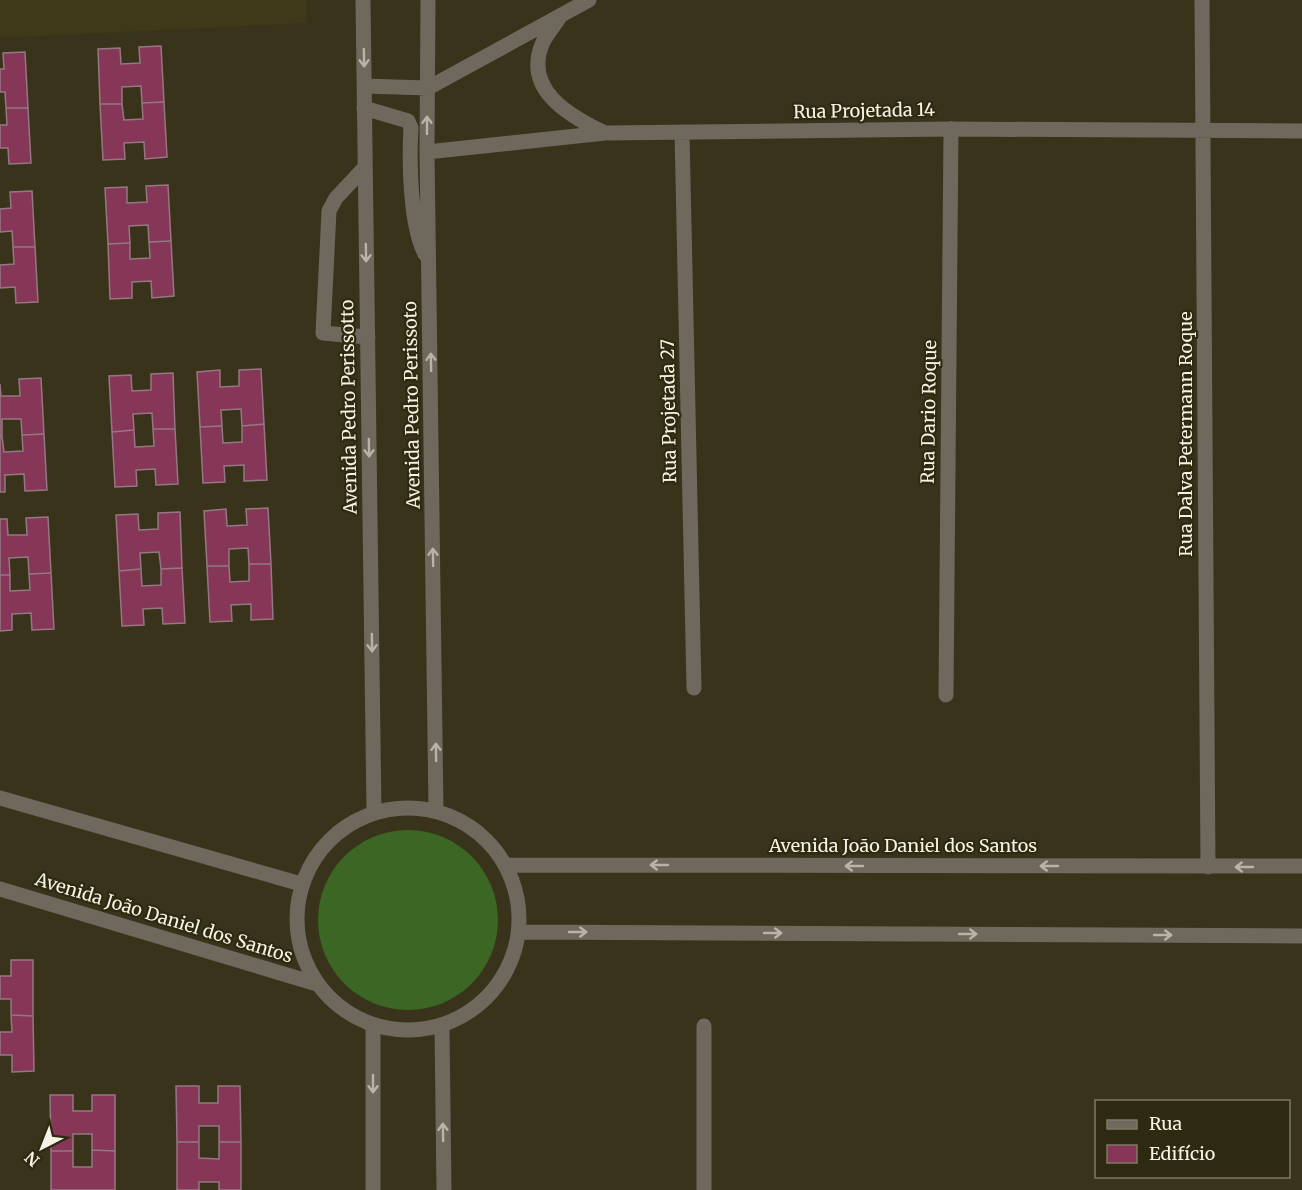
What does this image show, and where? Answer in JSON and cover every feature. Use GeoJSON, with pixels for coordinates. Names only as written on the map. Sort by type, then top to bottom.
{"type":"FeatureCollection","features":[{"type":"Feature","properties":{"kind":"street","name":"Avenida Pedro Perissotto"},"geometry":{"type":"LineString","coordinates":[[363,0],[374,813]]}},
{"type":"Feature","properties":{"kind":"street","name":"Avenida Pedro Perissoto"},"geometry":{"type":"LineString","coordinates":[[428,0],[427,152],[436,810]]}},
{"type":"Feature","properties":{"kind":"street"},"geometry":{"type":"LineString","coordinates":[[364,86],[428,88],[589,0]]}},
{"type":"Feature","properties":{"kind":"street","name":"Rua Dalva Petermann Roque"},"geometry":{"type":"LineString","coordinates":[[1202,0],[1208,867]]}},
{"type":"Feature","properties":{"kind":"street"},"geometry":{"type":"LineString","coordinates":[[560,16],[543,42],[538,62],[541,81],[551,97],[567,113],[605,133]]}},
{"type":"Feature","properties":{"kind":"street"},"geometry":{"type":"LineString","coordinates":[[364,108],[408,121],[411,128],[412,195],[418,234],[430,262]]}},
{"type":"Feature","properties":{"kind":"street","name":"Rua Projetada 14"},"geometry":{"type":"LineString","coordinates":[[427,152],[605,133],[951,129],[1302,131]]}},
{"type":"Feature","properties":{"kind":"street","name":"Rua Dario Roque"},"geometry":{"type":"LineString","coordinates":[[946,695],[951,129]]}},
{"type":"Feature","properties":{"kind":"street","name":"Rua Projetada 27"},"geometry":{"type":"LineString","coordinates":[[682,132],[694,688]]}},
{"type":"Feature","properties":{"kind":"street"},"geometry":{"type":"LineString","coordinates":[[365,167],[336,198],[329,211],[323,333],[368,337]]}},
{"type":"Feature","properties":{"kind":"street"},"geometry":{"type":"LineString","coordinates":[[0,798],[301,884]]}},
{"type":"Feature","properties":{"kind":"street"},"geometry":{"type":"LineString","coordinates":[[405,808],[436,810],[464,823],[487,841],[505,864],[517,897],[519,932],[511,963],[495,991],[471,1012],[442,1026],[407,1031],[373,1026],[341,1010],[317,984],[301,953],[296,918],[301,884],[318,853],[343,828],[374,813],[405,808]]}},
{"type":"Feature","properties":{"kind":"street","name":"Avenida João Daniel dos Santos"},"geometry":{"type":"LineString","coordinates":[[505,864],[1302,866]]}},
{"type":"Feature","properties":{"kind":"street","name":"Avenida João Daniel dos Santos"},"geometry":{"type":"LineString","coordinates":[[0,889],[317,984]]}},
{"type":"Feature","properties":{"kind":"street"},"geometry":{"type":"LineString","coordinates":[[519,932],[1302,936]]}},
{"type":"Feature","properties":{"kind":"street"},"geometry":{"type":"LineString","coordinates":[[373,1026],[373,1190]]}},
{"type":"Feature","properties":{"kind":"street"},"geometry":{"type":"LineString","coordinates":[[442,1026],[444,1190]]}},
{"type":"Feature","properties":{"kind":"street"},"geometry":{"type":"LineString","coordinates":[[704,1026],[704,1190]]}},
{"type":"Feature","properties":{"kind":"shaded area"},"geometry":{"type":"Polygon","coordinates":[[[0,0],[306,0],[306,23],[0,38],[0,0]]]}},
{"type":"Feature","properties":{"kind":"green space"},"geometry":{"type":"Polygon","coordinates":[[[408,830],[442,837],[458,845],[472,856],[483,870],[491,886],[498,920],[491,954],[483,970],[472,984],[458,995],[442,1003],[408,1010],[374,1003],[358,995],[344,984],[333,970],[325,954],[318,920],[325,886],[333,870],[344,856],[358,845],[374,837],[408,830]]]}},
{"type":"Feature","properties":{"kind":"building"},"geometry":{"type":"Polygon","coordinates":[[[161,46],[164,102],[142,103],[141,86],[122,87],[122,104],[100,104],[98,49],[120,48],[121,64],[140,63],[139,47],[161,46]]]}},
{"type":"Feature","properties":{"kind":"building"},"geometry":{"type":"Polygon","coordinates":[[[25,52],[28,108],[6,108],[5,92],[0,92],[0,69],[4,69],[3,53],[25,52]]]}},
{"type":"Feature","properties":{"kind":"building"},"geometry":{"type":"Polygon","coordinates":[[[164,102],[167,157],[145,159],[144,142],[124,143],[125,159],[103,160],[100,104],[122,104],[124,120],[143,119],[142,103],[164,102]]]}},
{"type":"Feature","properties":{"kind":"building"},"geometry":{"type":"Polygon","coordinates":[[[6,108],[28,108],[31,163],[9,164],[8,148],[0,148],[0,125],[7,125],[6,108]]]}},
{"type":"Feature","properties":{"kind":"building"},"geometry":{"type":"Polygon","coordinates":[[[168,185],[171,241],[149,242],[148,225],[129,226],[130,243],[108,244],[105,188],[127,187],[127,203],[147,202],[146,186],[168,185]]]}},
{"type":"Feature","properties":{"kind":"building"},"geometry":{"type":"Polygon","coordinates":[[[32,191],[35,247],[13,247],[12,231],[0,232],[0,209],[11,208],[10,192],[32,191]]]}},
{"type":"Feature","properties":{"kind":"building"},"geometry":{"type":"Polygon","coordinates":[[[171,241],[174,296],[152,298],[151,281],[132,282],[132,298],[110,299],[108,244],[130,243],[130,259],[150,258],[149,242],[171,241]]]}},
{"type":"Feature","properties":{"kind":"building"},"geometry":{"type":"Polygon","coordinates":[[[13,247],[35,247],[38,302],[16,303],[15,287],[0,288],[0,265],[14,264],[13,247]]]}},
{"type":"Feature","properties":{"kind":"building"},"geometry":{"type":"Polygon","coordinates":[[[261,369],[264,424],[242,426],[241,409],[221,410],[222,426],[200,427],[197,372],[220,370],[220,387],[239,386],[239,370],[261,369]]]}},
{"type":"Feature","properties":{"kind":"building"},"geometry":{"type":"Polygon","coordinates":[[[173,373],[175,429],[153,429],[152,413],[133,414],[134,430],[112,432],[109,376],[131,375],[132,391],[151,390],[151,374],[173,373]]]}},
{"type":"Feature","properties":{"kind":"building"},"geometry":{"type":"Polygon","coordinates":[[[41,378],[44,434],[22,435],[21,419],[2,419],[2,436],[0,436],[0,384],[1,396],[20,396],[19,379],[41,378]]]}},
{"type":"Feature","properties":{"kind":"building"},"geometry":{"type":"Polygon","coordinates":[[[264,424],[267,480],[244,481],[244,465],[224,466],[225,482],[203,483],[200,427],[222,426],[223,443],[242,442],[242,426],[264,424]]]}},
{"type":"Feature","properties":{"kind":"building"},"geometry":{"type":"Polygon","coordinates":[[[153,429],[175,429],[178,484],[156,485],[155,469],[136,470],[137,486],[115,487],[112,432],[134,430],[135,447],[154,446],[153,429]]]}},
{"type":"Feature","properties":{"kind":"building"},"geometry":{"type":"Polygon","coordinates":[[[44,434],[47,490],[25,491],[24,474],[5,475],[5,492],[0,492],[0,436],[2,436],[4,452],[23,451],[22,435],[44,434]]]}},
{"type":"Feature","properties":{"kind":"building"},"geometry":{"type":"Polygon","coordinates":[[[268,508],[271,564],[249,564],[248,548],[229,549],[229,566],[207,566],[204,511],[226,509],[227,526],[247,525],[246,509],[268,508]]]}},
{"type":"Feature","properties":{"kind":"building"},"geometry":{"type":"Polygon","coordinates":[[[180,512],[182,568],[161,569],[159,552],[140,553],[141,569],[119,571],[116,515],[138,514],[139,530],[158,529],[158,513],[180,512]]]}},
{"type":"Feature","properties":{"kind":"building"},"geometry":{"type":"Polygon","coordinates":[[[48,517],[51,573],[29,574],[28,557],[9,558],[10,575],[0,575],[0,519],[7,519],[8,535],[27,535],[26,518],[48,517]]]}},
{"type":"Feature","properties":{"kind":"building"},"geometry":{"type":"Polygon","coordinates":[[[249,564],[271,564],[273,619],[251,620],[251,604],[231,605],[232,621],[210,622],[207,566],[229,566],[230,582],[249,581],[249,564]]]}},
{"type":"Feature","properties":{"kind":"building"},"geometry":{"type":"Polygon","coordinates":[[[182,568],[185,623],[163,624],[162,608],[143,609],[144,625],[122,626],[119,571],[141,569],[142,586],[161,585],[161,569],[182,568]]]}},
{"type":"Feature","properties":{"kind":"building"},"geometry":{"type":"Polygon","coordinates":[[[51,573],[54,629],[32,630],[31,613],[12,614],[12,630],[0,631],[0,575],[10,575],[10,591],[30,590],[29,574],[51,573]]]}},
{"type":"Feature","properties":{"kind":"building"},"geometry":{"type":"Polygon","coordinates":[[[11,960],[33,960],[33,1016],[11,1015],[11,999],[0,999],[0,976],[11,976],[11,960]]]}},
{"type":"Feature","properties":{"kind":"building"},"geometry":{"type":"Polygon","coordinates":[[[11,1015],[33,1016],[34,1071],[12,1072],[12,1055],[0,1055],[0,1032],[12,1032],[11,1015]]]}},
{"type":"Feature","properties":{"kind":"building"},"geometry":{"type":"Polygon","coordinates":[[[176,1086],[199,1086],[199,1103],[218,1103],[218,1086],[240,1086],[241,1142],[219,1142],[219,1126],[199,1126],[199,1142],[177,1142],[176,1086]]]}},
{"type":"Feature","properties":{"kind":"building"},"geometry":{"type":"Polygon","coordinates":[[[50,1095],[73,1095],[73,1111],[92,1111],[92,1095],[115,1095],[115,1151],[92,1150],[92,1134],[73,1134],[73,1151],[51,1151],[50,1095]]]}},
{"type":"Feature","properties":{"kind":"building"},"geometry":{"type":"Polygon","coordinates":[[[177,1142],[199,1142],[199,1158],[219,1159],[219,1142],[241,1142],[241,1190],[219,1190],[219,1182],[199,1182],[199,1190],[177,1190],[177,1142]]]}},
{"type":"Feature","properties":{"kind":"building"},"geometry":{"type":"Polygon","coordinates":[[[92,1150],[115,1151],[115,1190],[51,1190],[51,1151],[73,1151],[73,1167],[92,1167],[92,1150]]]}}]}
